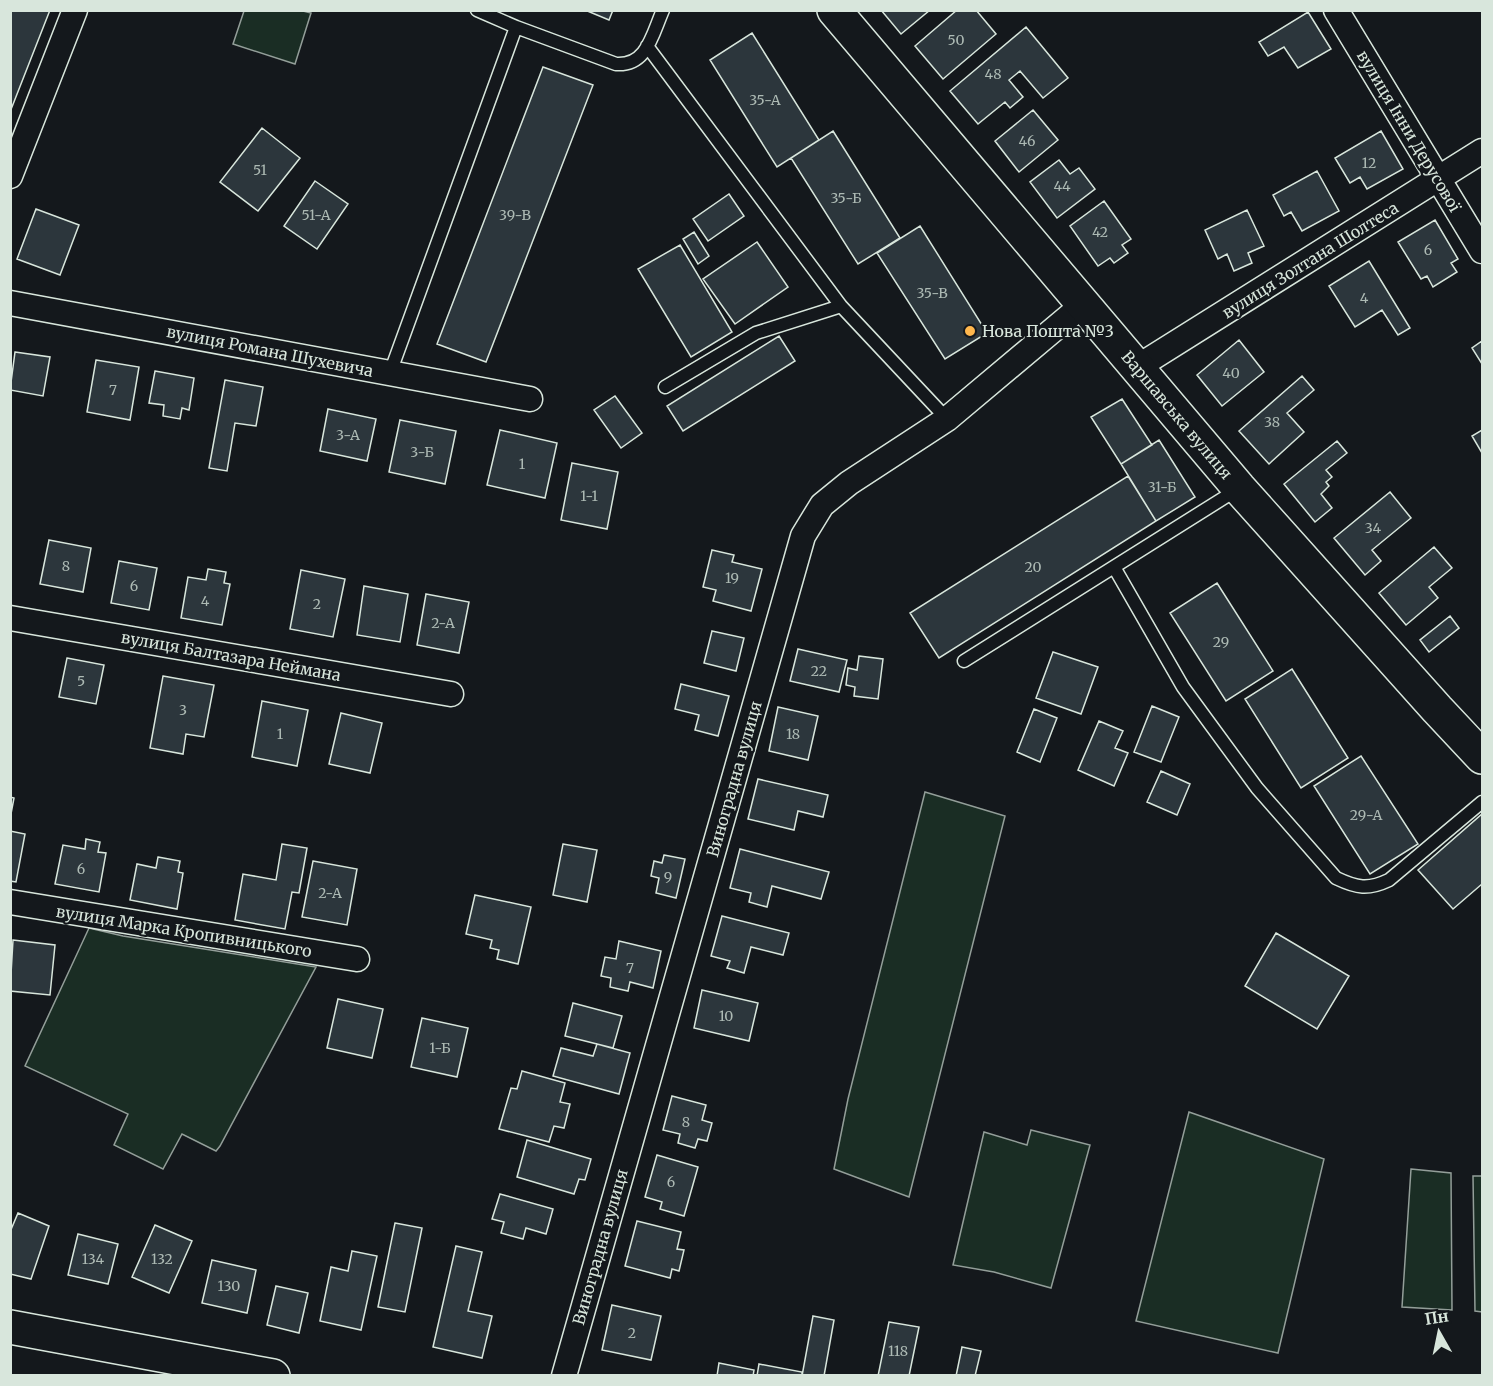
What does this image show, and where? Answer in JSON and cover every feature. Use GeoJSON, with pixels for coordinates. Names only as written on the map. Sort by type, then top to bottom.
{"type":"FeatureCollection","features":[{"type":"Feature","properties":{"kind":"street"},"geometry":{"type":"LineString","coordinates":[[10,176],[75,10]]}},
{"type":"Feature","properties":{"kind":"street","name":"Варшавська вулиця"},"geometry":{"type":"LineString","coordinates":[[834,10],[1239,488],[1482,757]]}},
{"type":"Feature","properties":{"kind":"street","name":"вулиця Інни Дерусової"},"geometry":{"type":"LineString","coordinates":[[1336,10],[1482,251]]}},
{"type":"Feature","properties":{"kind":"street","name":"вулиця Золтана Шолтеса"},"geometry":{"type":"LineString","coordinates":[[1136,368],[1482,151]]}},
{"type":"Feature","properties":{"kind":"street","name":"вулиця Романа Шухевича"},"geometry":{"type":"LineString","coordinates":[[10,303],[530,399]]}},
{"type":"Feature","properties":{"kind":"street","name":"Виноградна вулиця"},"geometry":{"type":"LineString","coordinates":[[564,1376],[803,536],[822,505],[849,483],[947,419],[1084,304]]}},
{"type":"Feature","properties":{"kind":"street","name":"вулиця Балтазара Неймана"},"geometry":{"type":"LineString","coordinates":[[10,618],[451,694]]}},
{"type":"Feature","properties":{"kind":"street","name":"вулиця Марка Кропивницького"},"geometry":{"type":"LineString","coordinates":[[10,902],[357,959]]}},
{"type":"Feature","properties":{"kind":"street"},"geometry":{"type":"LineString","coordinates":[[10,1327],[273,1376]]}},
{"type":"Feature","properties":{"kind":"lane"},"geometry":{"type":"LineString","coordinates":[[477,10],[616,64],[627,65],[640,58],[648,46],[663,10]]}},
{"type":"Feature","properties":{"kind":"lane"},"geometry":{"type":"LineString","coordinates":[[390,373],[516,27]]}},
{"type":"Feature","properties":{"kind":"lane"},"geometry":{"type":"LineString","coordinates":[[648,46],[841,306],[947,419]]}},
{"type":"Feature","properties":{"kind":"lane"},"geometry":{"type":"LineString","coordinates":[[665,387],[756,333],[841,306]]}},
{"type":"Feature","properties":{"kind":"lane"},"geometry":{"type":"LineString","coordinates":[[964,661],[1239,488]]}},
{"type":"Feature","properties":{"kind":"lane"},"geometry":{"type":"LineString","coordinates":[[1114,567],[1190,696],[1257,788],[1336,878],[1353,886],[1373,887],[1389,880],[1482,802]]}},
{"type":"Feature","properties":{"kind":"green space"},"geometry":{"type":"Polygon","coordinates":[[[244,11],[311,13],[295,64],[233,44],[244,11]]]}},
{"type":"Feature","properties":{"kind":"green space"},"geometry":{"type":"Polygon","coordinates":[[[925,792],[1005,816],[909,1197],[834,1169],[848,1099],[925,792]]]}},
{"type":"Feature","properties":{"kind":"green space"},"geometry":{"type":"Polygon","coordinates":[[[89,928],[123,936],[316,967],[216,1151],[182,1134],[163,1169],[114,1145],[128,1114],[25,1066],[89,928]]]}},
{"type":"Feature","properties":{"kind":"green space"},"geometry":{"type":"Polygon","coordinates":[[[1189,1112],[1324,1159],[1278,1353],[1136,1321],[1189,1112]]]}},
{"type":"Feature","properties":{"kind":"green space"},"geometry":{"type":"Polygon","coordinates":[[[1031,1130],[1090,1145],[1051,1288],[994,1272],[953,1265],[984,1132],[1027,1145],[1031,1130]]]}},
{"type":"Feature","properties":{"kind":"green space"},"geometry":{"type":"Polygon","coordinates":[[[1411,1169],[1451,1173],[1452,1310],[1402,1307],[1411,1169]]]}},
{"type":"Feature","properties":{"kind":"green space"},"geometry":{"type":"Polygon","coordinates":[[[1473,1176],[1482,1176],[1482,1312],[1475,1311],[1473,1176]]]}},
{"type":"Feature","properties":{"kind":"building"},"geometry":{"type":"Polygon","coordinates":[[[10,10],[50,10],[10,112],[10,10]]]}},
{"type":"Feature","properties":{"kind":"building"},"geometry":{"type":"Polygon","coordinates":[[[585,10],[613,10],[609,20],[585,10]]]}},
{"type":"Feature","properties":{"kind":"building"},"geometry":{"type":"Polygon","coordinates":[[[881,10],[930,10],[901,34],[881,10]]]}},
{"type":"Feature","properties":{"kind":"building"},"geometry":{"type":"Polygon","coordinates":[[[957,10],[976,10],[996,34],[943,79],[915,46],[957,10]]]}},
{"type":"Feature","properties":{"kind":"building"},"geometry":{"type":"Polygon","coordinates":[[[1308,12],[1331,49],[1298,68],[1284,47],[1268,56],[1259,42],[1308,12]]]}},
{"type":"Feature","properties":{"kind":"building"},"geometry":{"type":"Polygon","coordinates":[[[1026,27],[1068,78],[1043,98],[1020,71],[1009,80],[1023,97],[1010,108],[1005,102],[978,124],[950,91],[1026,27]]]}},
{"type":"Feature","properties":{"kind":"building"},"geometry":{"type":"Polygon","coordinates":[[[752,33],[819,140],[777,167],[710,60],[752,33]]]}},
{"type":"Feature","properties":{"kind":"building"},"geometry":{"type":"Polygon","coordinates":[[[543,67],[593,85],[486,362],[437,344],[543,67]]]}},
{"type":"Feature","properties":{"kind":"building"},"geometry":{"type":"Polygon","coordinates":[[[1033,110],[1058,140],[1019,172],[995,141],[1033,110]]]}},
{"type":"Feature","properties":{"kind":"building"},"geometry":{"type":"Polygon","coordinates":[[[262,128],[300,158],[258,211],[220,182],[262,128]]]}},
{"type":"Feature","properties":{"kind":"building"},"geometry":{"type":"Polygon","coordinates":[[[833,131],[900,238],[858,264],[791,158],[833,131]]]}},
{"type":"Feature","properties":{"kind":"building"},"geometry":{"type":"Polygon","coordinates":[[[1381,131],[1403,169],[1367,189],[1360,177],[1350,183],[1335,158],[1381,131]]]}},
{"type":"Feature","properties":{"kind":"building"},"geometry":{"type":"Polygon","coordinates":[[[1059,160],[1070,174],[1079,168],[1095,189],[1057,218],[1030,182],[1059,160]]]}},
{"type":"Feature","properties":{"kind":"building"},"geometry":{"type":"Polygon","coordinates":[[[1317,171],[1339,211],[1302,231],[1291,212],[1284,216],[1273,195],[1317,171]]]}},
{"type":"Feature","properties":{"kind":"building"},"geometry":{"type":"Polygon","coordinates":[[[315,181],[348,204],[317,249],[284,226],[315,181]]]}},
{"type":"Feature","properties":{"kind":"building"},"geometry":{"type":"Polygon","coordinates":[[[729,194],[744,216],[708,241],[693,219],[729,194]]]}},
{"type":"Feature","properties":{"kind":"building"},"geometry":{"type":"Polygon","coordinates":[[[1104,201],[1131,239],[1122,245],[1128,253],[1114,263],[1110,258],[1098,266],[1070,226],[1104,201]]]}},
{"type":"Feature","properties":{"kind":"building"},"geometry":{"type":"Polygon","coordinates":[[[36,209],[79,225],[60,275],[17,259],[36,209]]]}},
{"type":"Feature","properties":{"kind":"building"},"geometry":{"type":"Polygon","coordinates":[[[1247,210],[1264,246],[1248,253],[1252,263],[1234,271],[1227,254],[1218,259],[1205,230],[1247,210]]]}},
{"type":"Feature","properties":{"kind":"building"},"geometry":{"type":"Polygon","coordinates":[[[1435,220],[1458,259],[1451,263],[1457,272],[1433,287],[1427,276],[1421,279],[1398,242],[1435,220]]]}},
{"type":"Feature","properties":{"kind":"building"},"geometry":{"type":"Polygon","coordinates":[[[920,226],[987,333],[945,359],[877,253],[920,226]]]}},
{"type":"Feature","properties":{"kind":"building"},"geometry":{"type":"Polygon","coordinates":[[[694,232],[709,256],[698,264],[683,239],[694,232]]]}},
{"type":"Feature","properties":{"kind":"building"},"geometry":{"type":"Polygon","coordinates":[[[757,242],[788,287],[735,324],[703,279],[757,242]]]}},
{"type":"Feature","properties":{"kind":"building"},"geometry":{"type":"Polygon","coordinates":[[[680,245],[732,332],[691,357],[638,269],[680,245]]]}},
{"type":"Feature","properties":{"kind":"building"},"geometry":{"type":"Polygon","coordinates":[[[1369,261],[1410,328],[1398,335],[1382,310],[1355,327],[1329,286],[1369,261]]]}},
{"type":"Feature","properties":{"kind":"building"},"geometry":{"type":"Polygon","coordinates":[[[779,336],[795,361],[683,431],[667,406],[779,336]]]}},
{"type":"Feature","properties":{"kind":"building"},"geometry":{"type":"Polygon","coordinates":[[[1239,340],[1264,372],[1222,406],[1197,375],[1239,340]]]}},
{"type":"Feature","properties":{"kind":"building"},"geometry":{"type":"Polygon","coordinates":[[[1482,341],[1482,364],[1472,348],[1482,341]]]}},
{"type":"Feature","properties":{"kind":"building"},"geometry":{"type":"Polygon","coordinates":[[[15,352],[50,357],[43,396],[10,390],[15,352]]]}},
{"type":"Feature","properties":{"kind":"building"},"geometry":{"type":"Polygon","coordinates":[[[96,360],[139,367],[130,420],[87,412],[96,360]]]}},
{"type":"Feature","properties":{"kind":"building"},"geometry":{"type":"Polygon","coordinates":[[[155,371],[194,378],[189,410],[182,408],[180,419],[163,416],[164,405],[149,403],[155,371]]]}},
{"type":"Feature","properties":{"kind":"building"},"geometry":{"type":"Polygon","coordinates":[[[1302,376],[1314,390],[1287,413],[1304,432],[1269,464],[1239,431],[1302,376]]]}},
{"type":"Feature","properties":{"kind":"building"},"geometry":{"type":"Polygon","coordinates":[[[225,380],[263,387],[256,426],[235,423],[227,471],[209,468],[225,380]]]}},
{"type":"Feature","properties":{"kind":"building"},"geometry":{"type":"Polygon","coordinates":[[[615,396],[642,433],[621,448],[594,410],[615,396]]]}},
{"type":"Feature","properties":{"kind":"building"},"geometry":{"type":"Polygon","coordinates":[[[1122,399],[1152,445],[1121,464],[1091,417],[1122,399]]]}},
{"type":"Feature","properties":{"kind":"building"},"geometry":{"type":"Polygon","coordinates":[[[328,409],[376,419],[367,461],[320,451],[328,409]]]}},
{"type":"Feature","properties":{"kind":"building"},"geometry":{"type":"Polygon","coordinates":[[[400,420],[456,431],[445,484],[389,472],[400,420]]]}},
{"type":"Feature","properties":{"kind":"building"},"geometry":{"type":"Polygon","coordinates":[[[500,430],[557,443],[545,498],[487,485],[500,430]]]}},
{"type":"Feature","properties":{"kind":"building"},"geometry":{"type":"Polygon","coordinates":[[[1482,430],[1482,453],[1472,436],[1482,430]]]}},
{"type":"Feature","properties":{"kind":"building"},"geometry":{"type":"Polygon","coordinates":[[[1159,440],[1195,497],[1156,521],[1121,464],[1159,440]]]}},
{"type":"Feature","properties":{"kind":"building"},"geometry":{"type":"Polygon","coordinates":[[[1337,441],[1347,453],[1326,470],[1332,477],[1326,482],[1329,486],[1321,494],[1332,508],[1315,522],[1284,484],[1337,441]]]}},
{"type":"Feature","properties":{"kind":"building"},"geometry":{"type":"Polygon","coordinates":[[[572,463],[618,472],[607,529],[561,520],[572,463]]]}},
{"type":"Feature","properties":{"kind":"building"},"geometry":{"type":"Polygon","coordinates":[[[1128,476],[1156,521],[939,658],[910,613],[1128,476]]]}},
{"type":"Feature","properties":{"kind":"building"},"geometry":{"type":"Polygon","coordinates":[[[1390,492],[1411,518],[1372,550],[1381,561],[1365,575],[1334,538],[1390,492]]]}},
{"type":"Feature","properties":{"kind":"building"},"geometry":{"type":"Polygon","coordinates":[[[49,540],[91,548],[83,592],[40,584],[49,540]]]}},
{"type":"Feature","properties":{"kind":"building"},"geometry":{"type":"Polygon","coordinates":[[[1434,547],[1452,568],[1429,587],[1438,598],[1406,625],[1379,593],[1434,547]]]}},
{"type":"Feature","properties":{"kind":"building"},"geometry":{"type":"Polygon","coordinates":[[[712,550],[734,555],[732,562],[762,569],[751,611],[713,601],[716,590],[703,587],[712,550]]]}},
{"type":"Feature","properties":{"kind":"building"},"geometry":{"type":"Polygon","coordinates":[[[119,561],[157,568],[149,610],[111,603],[119,561]]]}},
{"type":"Feature","properties":{"kind":"building"},"geometry":{"type":"Polygon","coordinates":[[[208,569],[226,572],[224,583],[230,584],[222,625],[181,618],[188,577],[206,580],[208,569]]]}},
{"type":"Feature","properties":{"kind":"building"},"geometry":{"type":"Polygon","coordinates":[[[301,570],[345,579],[333,637],[290,629],[301,570]]]}},
{"type":"Feature","properties":{"kind":"building"},"geometry":{"type":"Polygon","coordinates":[[[1217,583],[1273,671],[1226,701],[1170,613],[1217,583]]]}},
{"type":"Feature","properties":{"kind":"building"},"geometry":{"type":"Polygon","coordinates":[[[364,586],[408,594],[400,642],[357,635],[364,586]]]}},
{"type":"Feature","properties":{"kind":"building"},"geometry":{"type":"Polygon","coordinates":[[[426,594],[469,602],[459,653],[417,645],[426,594]]]}},
{"type":"Feature","properties":{"kind":"building"},"geometry":{"type":"Polygon","coordinates":[[[1450,616],[1459,628],[1429,652],[1420,640],[1450,616]]]}},
{"type":"Feature","properties":{"kind":"building"},"geometry":{"type":"Polygon","coordinates":[[[712,631],[744,638],[736,671],[704,663],[712,631]]]}},
{"type":"Feature","properties":{"kind":"building"},"geometry":{"type":"Polygon","coordinates":[[[798,649],[847,660],[839,692],[790,681],[798,649]]]}},
{"type":"Feature","properties":{"kind":"building"},"geometry":{"type":"Polygon","coordinates":[[[1053,652],[1098,667],[1081,714],[1036,698],[1053,652]]]}},
{"type":"Feature","properties":{"kind":"building"},"geometry":{"type":"Polygon","coordinates":[[[859,656],[883,659],[878,699],[854,696],[855,687],[846,685],[848,668],[857,670],[859,656]]]}},
{"type":"Feature","properties":{"kind":"building"},"geometry":{"type":"Polygon","coordinates":[[[67,658],[104,665],[96,704],[59,697],[67,658]]]}},
{"type":"Feature","properties":{"kind":"building"},"geometry":{"type":"Polygon","coordinates":[[[1292,669],[1348,758],[1301,788],[1245,699],[1292,669]]]}},
{"type":"Feature","properties":{"kind":"building"},"geometry":{"type":"Polygon","coordinates":[[[163,676],[214,685],[204,737],[186,734],[183,754],[150,748],[163,676]]]}},
{"type":"Feature","properties":{"kind":"building"},"geometry":{"type":"Polygon","coordinates":[[[681,684],[729,696],[718,736],[695,730],[699,715],[675,709],[681,684]]]}},
{"type":"Feature","properties":{"kind":"building"},"geometry":{"type":"Polygon","coordinates":[[[262,701],[308,710],[297,766],[252,757],[262,701]]]}},
{"type":"Feature","properties":{"kind":"building"},"geometry":{"type":"Polygon","coordinates":[[[1152,706],[1179,717],[1161,762],[1134,752],[1152,706]]]}},
{"type":"Feature","properties":{"kind":"building"},"geometry":{"type":"Polygon","coordinates":[[[778,707],[818,716],[808,760],[769,751],[778,707]]]}},
{"type":"Feature","properties":{"kind":"building"},"geometry":{"type":"Polygon","coordinates":[[[1034,709],[1057,718],[1040,762],[1017,752],[1034,709]]]}},
{"type":"Feature","properties":{"kind":"building"},"geometry":{"type":"Polygon","coordinates":[[[341,713],[382,723],[370,773],[329,764],[341,713]]]}},
{"type":"Feature","properties":{"kind":"building"},"geometry":{"type":"Polygon","coordinates":[[[1099,721],[1123,731],[1115,748],[1128,753],[1114,786],[1078,770],[1099,721]]]}},
{"type":"Feature","properties":{"kind":"building"},"geometry":{"type":"Polygon","coordinates":[[[1361,756],[1418,844],[1370,874],[1314,786],[1361,756]]]}},
{"type":"Feature","properties":{"kind":"building"},"geometry":{"type":"Polygon","coordinates":[[[1161,771],[1190,784],[1177,815],[1147,802],[1161,771]]]}},
{"type":"Feature","properties":{"kind":"building"},"geometry":{"type":"Polygon","coordinates":[[[758,779],[828,795],[823,817],[798,811],[794,830],[748,819],[758,779]]]}},
{"type":"Feature","properties":{"kind":"building"},"geometry":{"type":"Polygon","coordinates":[[[10,797],[14,798],[10,819],[10,797]]]}},
{"type":"Feature","properties":{"kind":"building"},"geometry":{"type":"Polygon","coordinates":[[[1482,814],[1482,884],[1453,909],[1418,870],[1482,814]]]}},
{"type":"Feature","properties":{"kind":"building"},"geometry":{"type":"Polygon","coordinates":[[[10,831],[25,834],[16,882],[10,881],[10,831]]]}},
{"type":"Feature","properties":{"kind":"building"},"geometry":{"type":"Polygon","coordinates":[[[86,839],[100,842],[98,852],[106,853],[99,892],[55,884],[63,845],[85,849],[86,839]]]}},
{"type":"Feature","properties":{"kind":"building"},"geometry":{"type":"Polygon","coordinates":[[[282,844],[307,848],[299,893],[292,892],[285,929],[235,920],[243,874],[276,880],[282,844]]]}},
{"type":"Feature","properties":{"kind":"building"},"geometry":{"type":"Polygon","coordinates":[[[563,844],[597,850],[587,902],[553,895],[563,844]]]}},
{"type":"Feature","properties":{"kind":"building"},"geometry":{"type":"Polygon","coordinates":[[[740,849],[829,872],[821,899],[772,886],[767,907],[749,902],[751,893],[730,888],[740,849]]]}},
{"type":"Feature","properties":{"kind":"building"},"geometry":{"type":"Polygon","coordinates":[[[664,855],[685,859],[676,898],[656,893],[659,878],[651,876],[654,861],[662,863],[664,855]]]}},
{"type":"Feature","properties":{"kind":"building"},"geometry":{"type":"Polygon","coordinates":[[[158,857],[180,861],[178,872],[183,873],[177,909],[130,900],[137,864],[156,868],[158,857]]]}},
{"type":"Feature","properties":{"kind":"building"},"geometry":{"type":"Polygon","coordinates":[[[313,861],[357,869],[347,925],[302,917],[313,861]]]}},
{"type":"Feature","properties":{"kind":"building"},"geometry":{"type":"Polygon","coordinates":[[[475,895],[531,907],[518,964],[497,959],[499,950],[490,948],[492,940],[466,934],[475,895]]]}},
{"type":"Feature","properties":{"kind":"building"},"geometry":{"type":"Polygon","coordinates":[[[722,916],[789,933],[783,955],[751,947],[744,973],[727,968],[730,961],[711,956],[722,916]]]}},
{"type":"Feature","properties":{"kind":"building"},"geometry":{"type":"Polygon","coordinates":[[[1276,933],[1349,976],[1317,1029],[1245,986],[1276,933]]]}},
{"type":"Feature","properties":{"kind":"building"},"geometry":{"type":"Polygon","coordinates":[[[13,940],[55,945],[50,995],[10,991],[13,940]]]}},
{"type":"Feature","properties":{"kind":"building"},"geometry":{"type":"Polygon","coordinates":[[[619,941],[661,951],[653,988],[630,982],[628,991],[610,987],[611,978],[601,976],[605,957],[616,959],[619,941]]]}},
{"type":"Feature","properties":{"kind":"building"},"geometry":{"type":"Polygon","coordinates":[[[702,990],[758,1003],[749,1041],[694,1028],[702,990]]]}},
{"type":"Feature","properties":{"kind":"building"},"geometry":{"type":"Polygon","coordinates":[[[338,999],[383,1009],[372,1058],[327,1048],[338,999]]]}},
{"type":"Feature","properties":{"kind":"building"},"geometry":{"type":"Polygon","coordinates":[[[573,1003],[622,1016],[613,1048],[565,1036],[573,1003]]]}},
{"type":"Feature","properties":{"kind":"building"},"geometry":{"type":"Polygon","coordinates":[[[422,1018],[468,1028],[457,1077],[411,1067],[422,1018]]]}},
{"type":"Feature","properties":{"kind":"building"},"geometry":{"type":"Polygon","coordinates":[[[597,1044],[630,1053],[619,1094],[553,1076],[561,1048],[593,1056],[597,1044]]]}},
{"type":"Feature","properties":{"kind":"building"},"geometry":{"type":"Polygon","coordinates":[[[522,1071],[565,1083],[560,1102],[570,1104],[564,1128],[554,1126],[549,1142],[499,1129],[511,1088],[517,1089],[522,1071]]]}},
{"type":"Feature","properties":{"kind":"building"},"geometry":{"type":"Polygon","coordinates":[[[672,1096],[706,1105],[702,1120],[712,1123],[707,1141],[698,1139],[695,1148],[678,1143],[680,1134],[663,1130],[672,1096]]]}},
{"type":"Feature","properties":{"kind":"building"},"geometry":{"type":"Polygon","coordinates":[[[527,1140],[591,1159],[585,1180],[579,1179],[574,1194],[517,1177],[527,1140]]]}},
{"type":"Feature","properties":{"kind":"building"},"geometry":{"type":"Polygon","coordinates":[[[657,1155],[698,1167],[684,1216],[660,1209],[662,1202],[645,1197],[657,1155]]]}},
{"type":"Feature","properties":{"kind":"building"},"geometry":{"type":"Polygon","coordinates":[[[500,1194],[553,1209],[546,1234],[526,1228],[523,1239],[501,1233],[504,1222],[492,1219],[500,1194]]]}},
{"type":"Feature","properties":{"kind":"building"},"geometry":{"type":"Polygon","coordinates":[[[18,1213],[49,1226],[31,1279],[10,1274],[10,1232],[18,1213]]]}},
{"type":"Feature","properties":{"kind":"building"},"geometry":{"type":"Polygon","coordinates":[[[637,1221],[681,1232],[677,1249],[684,1250],[679,1271],[672,1269],[670,1278],[625,1266],[637,1221]]]}},
{"type":"Feature","properties":{"kind":"building"},"geometry":{"type":"Polygon","coordinates":[[[395,1223],[422,1228],[405,1312],[378,1307],[395,1223]]]}},
{"type":"Feature","properties":{"kind":"building"},"geometry":{"type":"Polygon","coordinates":[[[155,1225],[192,1241],[169,1293],[132,1277],[155,1225]]]}},
{"type":"Feature","properties":{"kind":"building"},"geometry":{"type":"Polygon","coordinates":[[[78,1234],[118,1244],[108,1284],[68,1275],[78,1234]]]}},
{"type":"Feature","properties":{"kind":"building"},"geometry":{"type":"Polygon","coordinates":[[[456,1246],[482,1252],[468,1311],[492,1316],[482,1358],[433,1347],[456,1246]]]}},
{"type":"Feature","properties":{"kind":"building"},"geometry":{"type":"Polygon","coordinates":[[[352,1251],[377,1256],[361,1330],[320,1321],[331,1267],[348,1271],[352,1251]]]}},
{"type":"Feature","properties":{"kind":"building"},"geometry":{"type":"Polygon","coordinates":[[[212,1260],[256,1270],[247,1313],[202,1303],[212,1260]]]}},
{"type":"Feature","properties":{"kind":"building"},"geometry":{"type":"Polygon","coordinates":[[[276,1286],[308,1293],[299,1333],[267,1325],[276,1286]]]}},
{"type":"Feature","properties":{"kind":"building"},"geometry":{"type":"Polygon","coordinates":[[[612,1305],[661,1316],[651,1360],[602,1350],[612,1305]]]}},
{"type":"Feature","properties":{"kind":"building"},"geometry":{"type":"Polygon","coordinates":[[[813,1316],[834,1320],[824,1376],[802,1376],[813,1316]]]}},
{"type":"Feature","properties":{"kind":"building"},"geometry":{"type":"Polygon","coordinates":[[[889,1322],[919,1327],[909,1376],[878,1376],[889,1322]]]}},
{"type":"Feature","properties":{"kind":"building"},"geometry":{"type":"Polygon","coordinates":[[[962,1347],[981,1351],[975,1376],[956,1376],[962,1347]]]}},
{"type":"Feature","properties":{"kind":"building"},"geometry":{"type":"Polygon","coordinates":[[[719,1363],[754,1370],[753,1376],[717,1376],[719,1363]]]}},
{"type":"Feature","properties":{"kind":"building"},"geometry":{"type":"Polygon","coordinates":[[[759,1364],[802,1372],[802,1376],[757,1376],[759,1364]]]}},
{"type":"Feature","properties":{"kind":"place","name":"Нова Пошта №3"},"geometry":{"type":"Point","coordinates":[970,331]}}]}
